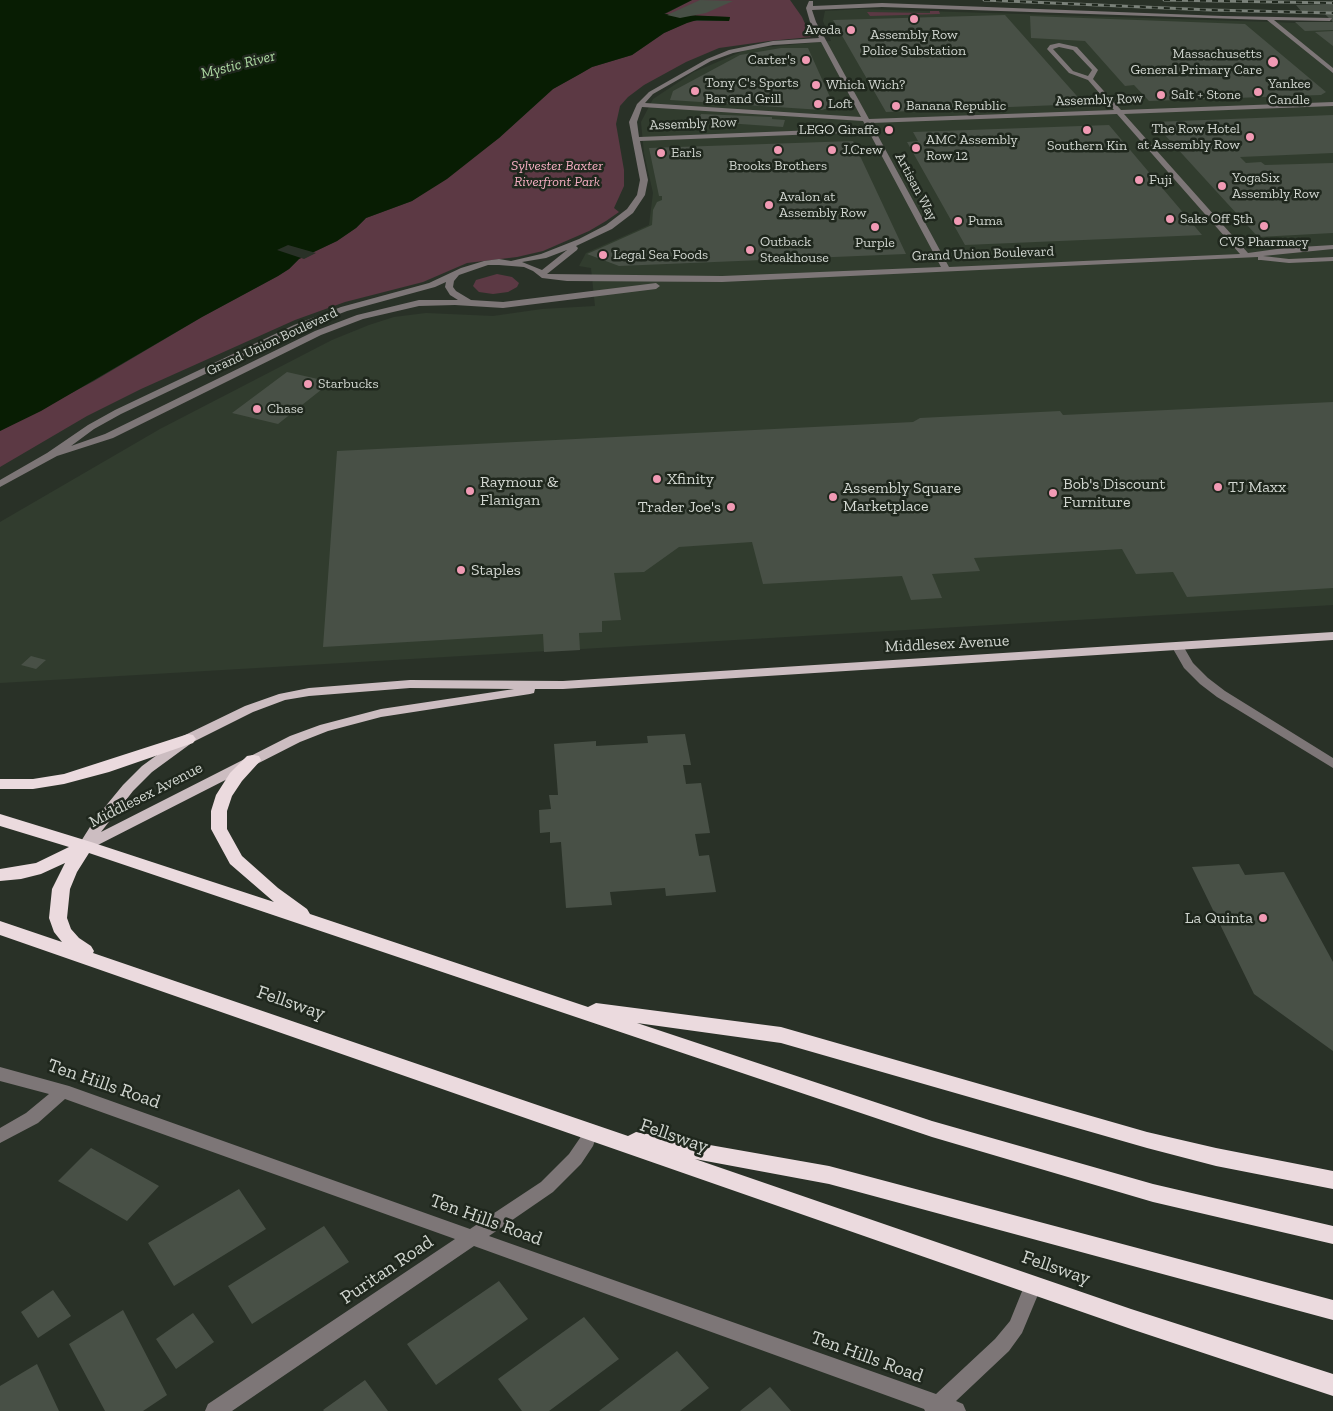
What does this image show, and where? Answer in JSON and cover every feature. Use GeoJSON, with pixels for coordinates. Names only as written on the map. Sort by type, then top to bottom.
{"type":"FeatureCollection","features":[{"type":"Feature","properties":{"kind":"highway"},"geometry":{"type":"LineString","coordinates":[[0,784],[33,784],[64,779],[103,768],[188,739]]}},
{"type":"Feature","properties":{"kind":"highway"},"geometry":{"type":"LineString","coordinates":[[253,760],[236,778],[224,795],[219,811],[219,829],[236,860],[272,892],[312,922]]}},
{"type":"Feature","properties":{"kind":"highway"},"geometry":{"type":"LineString","coordinates":[[0,820],[85,846],[932,1128],[1078,1173],[1227,1212],[1333,1235]]}},
{"type":"Feature","properties":{"kind":"highway"},"geometry":{"type":"LineString","coordinates":[[0,875],[21,873],[41,868],[85,846]]}},
{"type":"Feature","properties":{"kind":"highway"},"geometry":{"type":"LineString","coordinates":[[85,846],[68,871],[61,889],[58,918],[63,932],[73,944],[102,962]]}},
{"type":"Feature","properties":{"kind":"highway","name":"Fellsway"},"geometry":{"type":"LineString","coordinates":[[0,928],[1033,1285],[1333,1385]]}},
{"type":"Feature","properties":{"kind":"highway"},"geometry":{"type":"LineString","coordinates":[[560,1005],[781,1035],[1147,1140],[1216,1157],[1333,1180]]}},
{"type":"Feature","properties":{"kind":"highway"},"geometry":{"type":"LineString","coordinates":[[590,1132],[829,1174],[1333,1310]]}},
{"type":"Feature","properties":{"kind":"main road","name":"Middlesex Avenue"},"geometry":{"type":"LineString","coordinates":[[85,846],[100,822],[128,788],[147,769],[188,739],[249,709],[283,697],[309,692],[410,684],[562,685],[1333,636]]}},
{"type":"Feature","properties":{"kind":"main road","name":"Middlesex Avenue"},"geometry":{"type":"LineString","coordinates":[[85,846],[295,739],[354,719],[381,713],[562,685]]}},
{"type":"Feature","properties":{"kind":"street"},"geometry":{"type":"LineString","coordinates":[[812,0],[809,8],[846,5],[890,5],[1269,19],[1330,19]]}},
{"type":"Feature","properties":{"kind":"street","name":"Artisan Way"},"geometry":{"type":"LineString","coordinates":[[809,8],[813,22],[947,270]]}},
{"type":"Feature","properties":{"kind":"street"},"geometry":{"type":"LineString","coordinates":[[1269,19],[1333,71]]}},
{"type":"Feature","properties":{"kind":"street"},"geometry":{"type":"LineString","coordinates":[[518,302],[530,299],[545,288],[547,282],[544,275],[582,242],[622,218],[630,211],[641,195],[644,180],[633,122],[639,105],[659,88],[709,60],[731,51],[773,43],[823,40]]}},
{"type":"Feature","properties":{"kind":"street"},"geometry":{"type":"LineString","coordinates":[[1090,79],[1094,70],[1075,48],[1059,45],[1052,46],[1050,49],[1071,72],[1090,79],[1246,256]]}},
{"type":"Feature","properties":{"kind":"street","name":"Assembly Row"},"geometry":{"type":"LineString","coordinates":[[639,105],[866,120],[1333,104]]}},
{"type":"Feature","properties":{"kind":"street","name":"Assembly Row"},"geometry":{"type":"LineString","coordinates":[[635,139],[871,130]]}},
{"type":"Feature","properties":{"kind":"street"},"geometry":{"type":"LineString","coordinates":[[500,262],[543,256],[582,242]]}},
{"type":"Feature","properties":{"kind":"street","name":"Grand Union Boulevard"},"geometry":{"type":"LineString","coordinates":[[0,484],[51,455],[91,427],[118,412],[297,327],[344,309],[432,285],[474,266],[500,262],[525,265],[544,275],[604,280],[722,279],[1246,256],[1284,250],[1333,247]]}},
{"type":"Feature","properties":{"kind":"street","name":"Grand Union Boulevard"},"geometry":{"type":"LineString","coordinates":[[1246,256],[1289,261],[1333,259]]}},
{"type":"Feature","properties":{"kind":"street"},"geometry":{"type":"LineString","coordinates":[[456,274],[450,281],[449,287],[453,294],[472,303]]}},
{"type":"Feature","properties":{"kind":"street","name":"Grand Union Boulevard"},"geometry":{"type":"LineString","coordinates":[[51,455],[109,436],[338,325],[381,311],[419,304],[472,303],[487,305],[722,279]]}},
{"type":"Feature","properties":{"kind":"street"},"geometry":{"type":"LineString","coordinates":[[1178,647],[1188,664],[1204,681],[1221,694],[1333,764]]}},
{"type":"Feature","properties":{"kind":"street","name":"Ten Hills Road"},"geometry":{"type":"LineString","coordinates":[[0,1074],[63,1090],[942,1409]]}},
{"type":"Feature","properties":{"kind":"street"},"geometry":{"type":"LineString","coordinates":[[0,1136],[32,1118],[63,1090]]}},
{"type":"Feature","properties":{"kind":"street","name":"Puritan Road"},"geometry":{"type":"LineString","coordinates":[[215,1411],[548,1187],[575,1159],[587,1141],[590,1132]]}},
{"type":"Feature","properties":{"kind":"street"},"geometry":{"type":"LineString","coordinates":[[942,1409],[1002,1345],[1016,1327],[1033,1285]]}},
{"type":"Feature","properties":{"kind":"shaded area"},"geometry":{"type":"Polygon","coordinates":[[[862,9],[1333,24],[1333,605],[0,683],[0,522],[160,429],[332,340],[369,325],[394,317],[426,313],[493,316],[542,309],[595,306],[591,268],[579,266],[586,253],[649,225],[653,193],[644,153],[641,122],[653,99],[694,72],[748,49],[831,41],[823,21],[825,11],[862,9]]]}},
{"type":"Feature","properties":{"kind":"green space","name":"Sylvester Baxter Riverfront Park"},"geometry":{"type":"Polygon","coordinates":[[[692,0],[790,0],[802,17],[811,37],[719,48],[686,62],[644,85],[628,97],[620,106],[616,124],[624,170],[624,186],[614,208],[619,212],[606,221],[589,231],[543,251],[517,257],[467,263],[423,282],[345,302],[295,320],[141,389],[87,416],[0,467],[0,431],[94,381],[202,317],[278,276],[299,259],[337,241],[356,228],[366,218],[412,201],[499,138],[553,89],[592,67],[632,55],[664,33],[690,21],[729,21],[730,17],[663,15],[692,0]]]}},
{"type":"Feature","properties":{"kind":"green space"},"geometry":{"type":"Polygon","coordinates":[[[930,11],[939,11],[940,14],[870,16],[867,12],[930,13],[930,11]]]}},
{"type":"Feature","properties":{"kind":"green space"},"geometry":{"type":"Polygon","coordinates":[[[497,274],[512,277],[519,283],[517,287],[508,292],[493,294],[479,292],[473,286],[476,280],[497,274]]]}},
{"type":"Feature","properties":{"kind":"water","name":"Mystic River"},"geometry":{"type":"Polygon","coordinates":[[[0,0],[692,0],[664,14],[730,17],[729,21],[697,20],[687,23],[664,33],[632,55],[592,67],[553,89],[499,138],[447,179],[412,201],[366,218],[356,228],[337,241],[299,259],[278,276],[202,317],[41,411],[0,431],[0,0]]]}},
{"type":"Feature","properties":{"kind":"pier"},"geometry":{"type":"Polygon","coordinates":[[[288,245],[316,253],[304,259],[277,250],[288,245]]]}},
{"type":"Feature","properties":{"kind":"building"},"geometry":{"type":"Polygon","coordinates":[[[700,0],[733,1],[706,13],[680,18],[667,15],[700,0]]]}},
{"type":"Feature","properties":{"kind":"building"},"geometry":{"type":"Polygon","coordinates":[[[1296,5],[1333,5],[1333,22],[1324,13],[1302,12],[1296,5]]]}},
{"type":"Feature","properties":{"kind":"building"},"geometry":{"type":"Polygon","coordinates":[[[1005,15],[1084,104],[886,112],[833,20],[1005,15]]]}},
{"type":"Feature","properties":{"kind":"building"},"geometry":{"type":"Polygon","coordinates":[[[1030,16],[1245,24],[1326,92],[1321,95],[1149,101],[1134,85],[1125,86],[1085,41],[1031,38],[1030,16]]]}},
{"type":"Feature","properties":{"kind":"building"},"geometry":{"type":"Polygon","coordinates":[[[1295,22],[1333,22],[1333,30],[1305,31],[1295,22]]]}},
{"type":"Feature","properties":{"kind":"building"},"geometry":{"type":"Polygon","coordinates":[[[1333,31],[1333,46],[1315,32],[1333,31]]]}},
{"type":"Feature","properties":{"kind":"building"},"geometry":{"type":"Polygon","coordinates":[[[781,48],[808,48],[834,106],[822,110],[670,100],[673,91],[740,55],[781,48]]]}},
{"type":"Feature","properties":{"kind":"building"},"geometry":{"type":"Polygon","coordinates":[[[701,114],[772,117],[772,119],[785,120],[783,127],[698,121],[701,114]]]}},
{"type":"Feature","properties":{"kind":"building"},"geometry":{"type":"Polygon","coordinates":[[[1333,115],[1333,153],[1240,157],[1246,163],[1261,162],[1265,165],[1333,163],[1333,233],[1258,237],[1153,122],[1333,115]]]}},
{"type":"Feature","properties":{"kind":"building"},"geometry":{"type":"Polygon","coordinates":[[[1109,125],[1202,235],[965,245],[907,142],[918,141],[913,132],[1109,125]]]}},
{"type":"Feature","properties":{"kind":"building","name":"Avalon at Assembly Row"},"geometry":{"type":"Polygon","coordinates":[[[853,141],[906,254],[619,266],[587,254],[652,225],[653,210],[657,202],[662,200],[662,196],[659,196],[649,148],[853,141]]]}},
{"type":"Feature","properties":{"kind":"building"},"geometry":{"type":"Polygon","coordinates":[[[287,372],[331,382],[278,424],[232,413],[287,372]]]}},
{"type":"Feature","properties":{"kind":"building","name":"Assembly Square Marketplace"},"geometry":{"type":"Polygon","coordinates":[[[1333,402],[1333,588],[1187,597],[1173,572],[1136,574],[1122,549],[974,558],[980,571],[932,574],[942,598],[911,600],[902,576],[763,584],[752,542],[679,547],[644,572],[614,573],[621,620],[602,621],[602,632],[579,633],[580,650],[544,652],[543,634],[323,647],[337,451],[913,422],[920,418],[1060,411],[1063,415],[1333,402]]]}},
{"type":"Feature","properties":{"kind":"building"},"geometry":{"type":"Polygon","coordinates":[[[31,656],[46,660],[36,669],[21,665],[31,656]]]}},
{"type":"Feature","properties":{"kind":"building"},"geometry":{"type":"Polygon","coordinates":[[[685,734],[691,765],[683,765],[686,784],[701,783],[710,833],[695,834],[699,856],[709,855],[716,892],[666,896],[665,888],[610,892],[612,905],[566,908],[561,842],[550,843],[550,832],[540,833],[539,810],[551,809],[549,795],[558,795],[554,744],[596,741],[596,746],[648,743],[647,736],[685,734]]]}},
{"type":"Feature","properties":{"kind":"building","name":"La Quinta"},"geometry":{"type":"Polygon","coordinates":[[[1239,864],[1245,875],[1284,872],[1333,962],[1333,1051],[1254,994],[1192,867],[1239,864]]]}},
{"type":"Feature","properties":{"kind":"building"},"geometry":{"type":"Polygon","coordinates":[[[91,1148],[159,1186],[127,1221],[58,1181],[91,1148]]]}},
{"type":"Feature","properties":{"kind":"building"},"geometry":{"type":"Polygon","coordinates":[[[239,1189],[266,1229],[174,1286],[148,1243],[239,1189]]]}},
{"type":"Feature","properties":{"kind":"building"},"geometry":{"type":"Polygon","coordinates":[[[324,1226],[349,1262],[252,1324],[228,1286],[324,1226]]]}},
{"type":"Feature","properties":{"kind":"building"},"geometry":{"type":"Polygon","coordinates":[[[499,1281],[528,1319],[436,1385],[407,1344],[499,1281]]]}},
{"type":"Feature","properties":{"kind":"building"},"geometry":{"type":"Polygon","coordinates":[[[53,1290],[71,1316],[38,1338],[21,1312],[53,1290]]]}},
{"type":"Feature","properties":{"kind":"building"},"geometry":{"type":"Polygon","coordinates":[[[123,1310],[167,1395],[143,1411],[105,1411],[69,1344],[123,1310]]]}},
{"type":"Feature","properties":{"kind":"building"},"geometry":{"type":"Polygon","coordinates":[[[193,1313],[214,1342],[176,1369],[156,1339],[193,1313]]]}},
{"type":"Feature","properties":{"kind":"building"},"geometry":{"type":"Polygon","coordinates":[[[584,1317],[619,1359],[549,1411],[522,1411],[498,1379],[584,1317]]]}},
{"type":"Feature","properties":{"kind":"building"},"geometry":{"type":"Polygon","coordinates":[[[677,1351],[709,1388],[680,1411],[599,1411],[677,1351]]]}},
{"type":"Feature","properties":{"kind":"building"},"geometry":{"type":"Polygon","coordinates":[[[37,1364],[59,1411],[0,1411],[0,1386],[37,1364]]]}},
{"type":"Feature","properties":{"kind":"building"},"geometry":{"type":"Polygon","coordinates":[[[365,1380],[388,1411],[323,1410],[365,1380]]]}},
{"type":"Feature","properties":{"kind":"building"},"geometry":{"type":"Polygon","coordinates":[[[770,1387],[791,1411],[740,1411],[770,1387]]]}},
{"type":"Feature","properties":{"kind":"railway"},"geometry":{"type":"LineString","coordinates":[[984,0],[1211,10],[1333,13]]}},
{"type":"Feature","properties":{"kind":"railway"},"geometry":{"type":"LineString","coordinates":[[1164,0],[1333,3]]}},
{"type":"Feature","properties":{"kind":"place","name":"Assembly Row Police Substation"},"geometry":{"type":"Point","coordinates":[914,19]}},
{"type":"Feature","properties":{"kind":"place","name":"Aveda"},"geometry":{"type":"Point","coordinates":[851,30]}},
{"type":"Feature","properties":{"kind":"place","name":"Carter's"},"geometry":{"type":"Point","coordinates":[806,60]}},
{"type":"Feature","properties":{"kind":"place","name":"Massachusetts General Primary Care"},"geometry":{"type":"Point","coordinates":[1273,62]}},
{"type":"Feature","properties":{"kind":"place","name":"Which Wich?"},"geometry":{"type":"Point","coordinates":[816,85]}},
{"type":"Feature","properties":{"kind":"place","name":"Tony C's Sports Bar and Grill"},"geometry":{"type":"Point","coordinates":[695,91]}},
{"type":"Feature","properties":{"kind":"place","name":"Yankee Candle"},"geometry":{"type":"Point","coordinates":[1258,92]}},
{"type":"Feature","properties":{"kind":"place","name":"Salt + Stone"},"geometry":{"type":"Point","coordinates":[1161,95]}},
{"type":"Feature","properties":{"kind":"place","name":"Loft"},"geometry":{"type":"Point","coordinates":[818,104]}},
{"type":"Feature","properties":{"kind":"place","name":"Banana Republic"},"geometry":{"type":"Point","coordinates":[896,106]}},
{"type":"Feature","properties":{"kind":"place","name":"LEGO Giraffe"},"geometry":{"type":"Point","coordinates":[889,130]}},
{"type":"Feature","properties":{"kind":"place","name":"Southern Kin"},"geometry":{"type":"Point","coordinates":[1087,130]}},
{"type":"Feature","properties":{"kind":"place","name":"The Row Hotel at Assembly Row"},"geometry":{"type":"Point","coordinates":[1250,137]}},
{"type":"Feature","properties":{"kind":"place","name":"AMC Assembly Row 12"},"geometry":{"type":"Point","coordinates":[916,148]}},
{"type":"Feature","properties":{"kind":"place","name":"Brooks Brothers"},"geometry":{"type":"Point","coordinates":[778,150]}},
{"type":"Feature","properties":{"kind":"place","name":"J.Crew"},"geometry":{"type":"Point","coordinates":[832,150]}},
{"type":"Feature","properties":{"kind":"place","name":"Earls"},"geometry":{"type":"Point","coordinates":[661,153]}},
{"type":"Feature","properties":{"kind":"place","name":"Fuji"},"geometry":{"type":"Point","coordinates":[1139,180]}},
{"type":"Feature","properties":{"kind":"place","name":"YogaSix Assembly Row"},"geometry":{"type":"Point","coordinates":[1222,186]}},
{"type":"Feature","properties":{"kind":"place","name":"Avalon at Assembly Row"},"geometry":{"type":"Point","coordinates":[769,205]}},
{"type":"Feature","properties":{"kind":"place","name":"Saks Off 5th"},"geometry":{"type":"Point","coordinates":[1170,219]}},
{"type":"Feature","properties":{"kind":"place","name":"Puma"},"geometry":{"type":"Point","coordinates":[958,221]}},
{"type":"Feature","properties":{"kind":"place","name":"CVS Pharmacy"},"geometry":{"type":"Point","coordinates":[1264,226]}},
{"type":"Feature","properties":{"kind":"place","name":"Purple"},"geometry":{"type":"Point","coordinates":[875,227]}},
{"type":"Feature","properties":{"kind":"place","name":"Outback Steakhouse"},"geometry":{"type":"Point","coordinates":[750,250]}},
{"type":"Feature","properties":{"kind":"place","name":"Legal Sea Foods"},"geometry":{"type":"Point","coordinates":[603,255]}},
{"type":"Feature","properties":{"kind":"place","name":"Starbucks"},"geometry":{"type":"Point","coordinates":[308,384]}},
{"type":"Feature","properties":{"kind":"place","name":"Chase"},"geometry":{"type":"Point","coordinates":[257,409]}},
{"type":"Feature","properties":{"kind":"place","name":"Xfinity"},"geometry":{"type":"Point","coordinates":[657,479]}},
{"type":"Feature","properties":{"kind":"place","name":"TJ Maxx"},"geometry":{"type":"Point","coordinates":[1218,487]}},
{"type":"Feature","properties":{"kind":"place","name":"Raymour & Flanigan"},"geometry":{"type":"Point","coordinates":[470,491]}},
{"type":"Feature","properties":{"kind":"place","name":"Bob's Discount Furniture"},"geometry":{"type":"Point","coordinates":[1053,493]}},
{"type":"Feature","properties":{"kind":"place","name":"Assembly Square Marketplace"},"geometry":{"type":"Point","coordinates":[833,497]}},
{"type":"Feature","properties":{"kind":"place","name":"Trader Joe's"},"geometry":{"type":"Point","coordinates":[731,507]}},
{"type":"Feature","properties":{"kind":"place","name":"Staples"},"geometry":{"type":"Point","coordinates":[461,570]}},
{"type":"Feature","properties":{"kind":"place","name":"La Quinta"},"geometry":{"type":"Point","coordinates":[1263,918]}}]}
